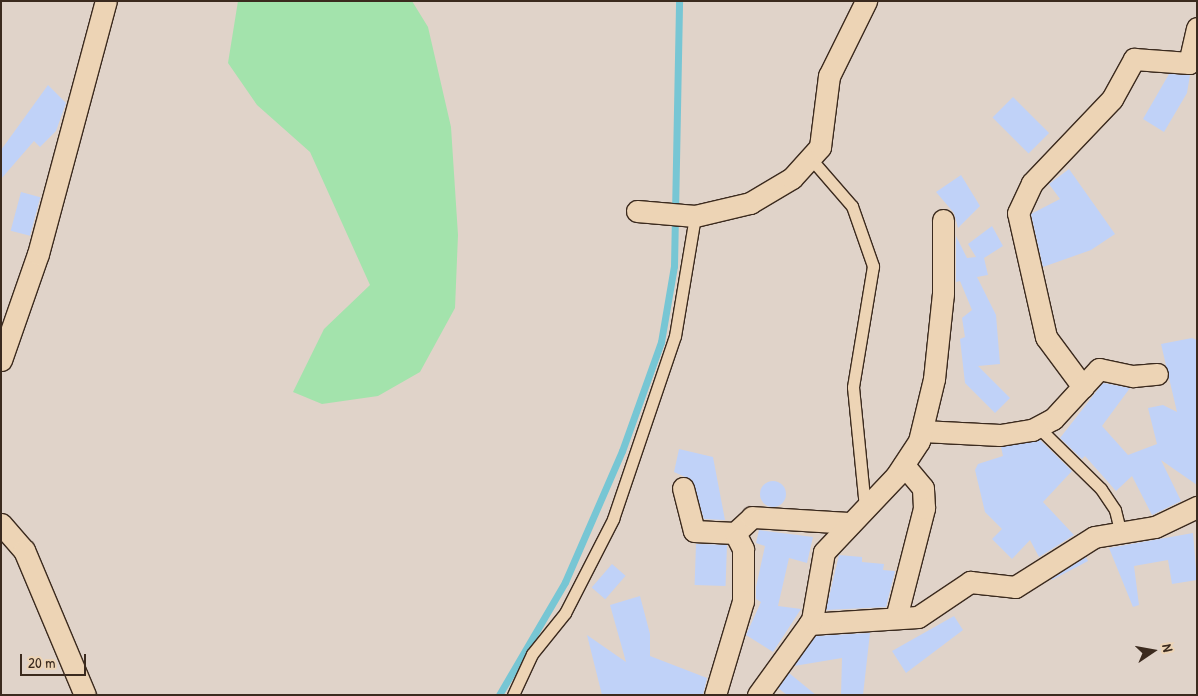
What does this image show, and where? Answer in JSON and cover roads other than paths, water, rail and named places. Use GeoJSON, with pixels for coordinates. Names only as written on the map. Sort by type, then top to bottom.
{"type":"FeatureCollection","features":[{"type":"Feature","properties":{"kind":"street"},"geometry":{"type":"LineString","coordinates":[[1,360],[38,254],[106,1]]}},
{"type":"Feature","properties":{"kind":"street"},"geometry":{"type":"LineString","coordinates":[[644,211],[695,216],[750,203],[792,178],[812,160],[824,133],[834,62],[866,1]]}},
{"type":"Feature","properties":{"kind":"street"},"geometry":{"type":"LineString","coordinates":[[1083,387],[1046,337],[1018,213],[1032,183],[1112,99],[1134,60],[1189,63],[1197,28]]}},
{"type":"Feature","properties":{"kind":"street"},"geometry":{"type":"LineString","coordinates":[[758,695],[809,624],[821,559],[850,523],[904,465],[922,431],[934,379],[941,320],[943,220]]}},
{"type":"Feature","properties":{"kind":"street"},"geometry":{"type":"LineString","coordinates":[[922,431],[1000,435],[1038,427],[1052,419],[1100,368],[1133,376],[1157,374]]}},
{"type":"Feature","properties":{"kind":"street"},"geometry":{"type":"LineString","coordinates":[[896,618],[924,508],[923,488],[904,465]]}},
{"type":"Feature","properties":{"kind":"street"},"geometry":{"type":"LineString","coordinates":[[683,488],[694,531],[734,533],[752,517],[850,523]]}},
{"type":"Feature","properties":{"kind":"street"},"geometry":{"type":"LineString","coordinates":[[809,624],[926,615],[970,582],[1015,587],[1094,537],[1155,527],[1197,507]]}},
{"type":"Feature","properties":{"kind":"street"},"geometry":{"type":"LineString","coordinates":[[1,524],[24,550],[85,695]]}},
{"type":"Feature","properties":{"kind":"street"},"geometry":{"type":"LineString","coordinates":[[716,695],[743,601],[743,549],[734,533]]}},
{"type":"Feature","properties":{"kind":"lane"},"geometry":{"type":"LineString","coordinates":[[812,160],[852,206],[873,266],[853,387],[865,508]]}},
{"type":"Feature","properties":{"kind":"lane"},"geometry":{"type":"LineString","coordinates":[[513,695],[532,654],[565,613],[616,510],[675,336],[695,216]]}},
{"type":"Feature","properties":{"kind":"lane"},"geometry":{"type":"LineString","coordinates":[[1038,427],[1101,489],[1115,510],[1121,534]]}},
{"type":"Feature","properties":{"kind":"waterway"},"geometry":{"type":"LineString","coordinates":[[499,695],[565,582],[622,451],[661,342],[674,266],[679,1]]}}]}
